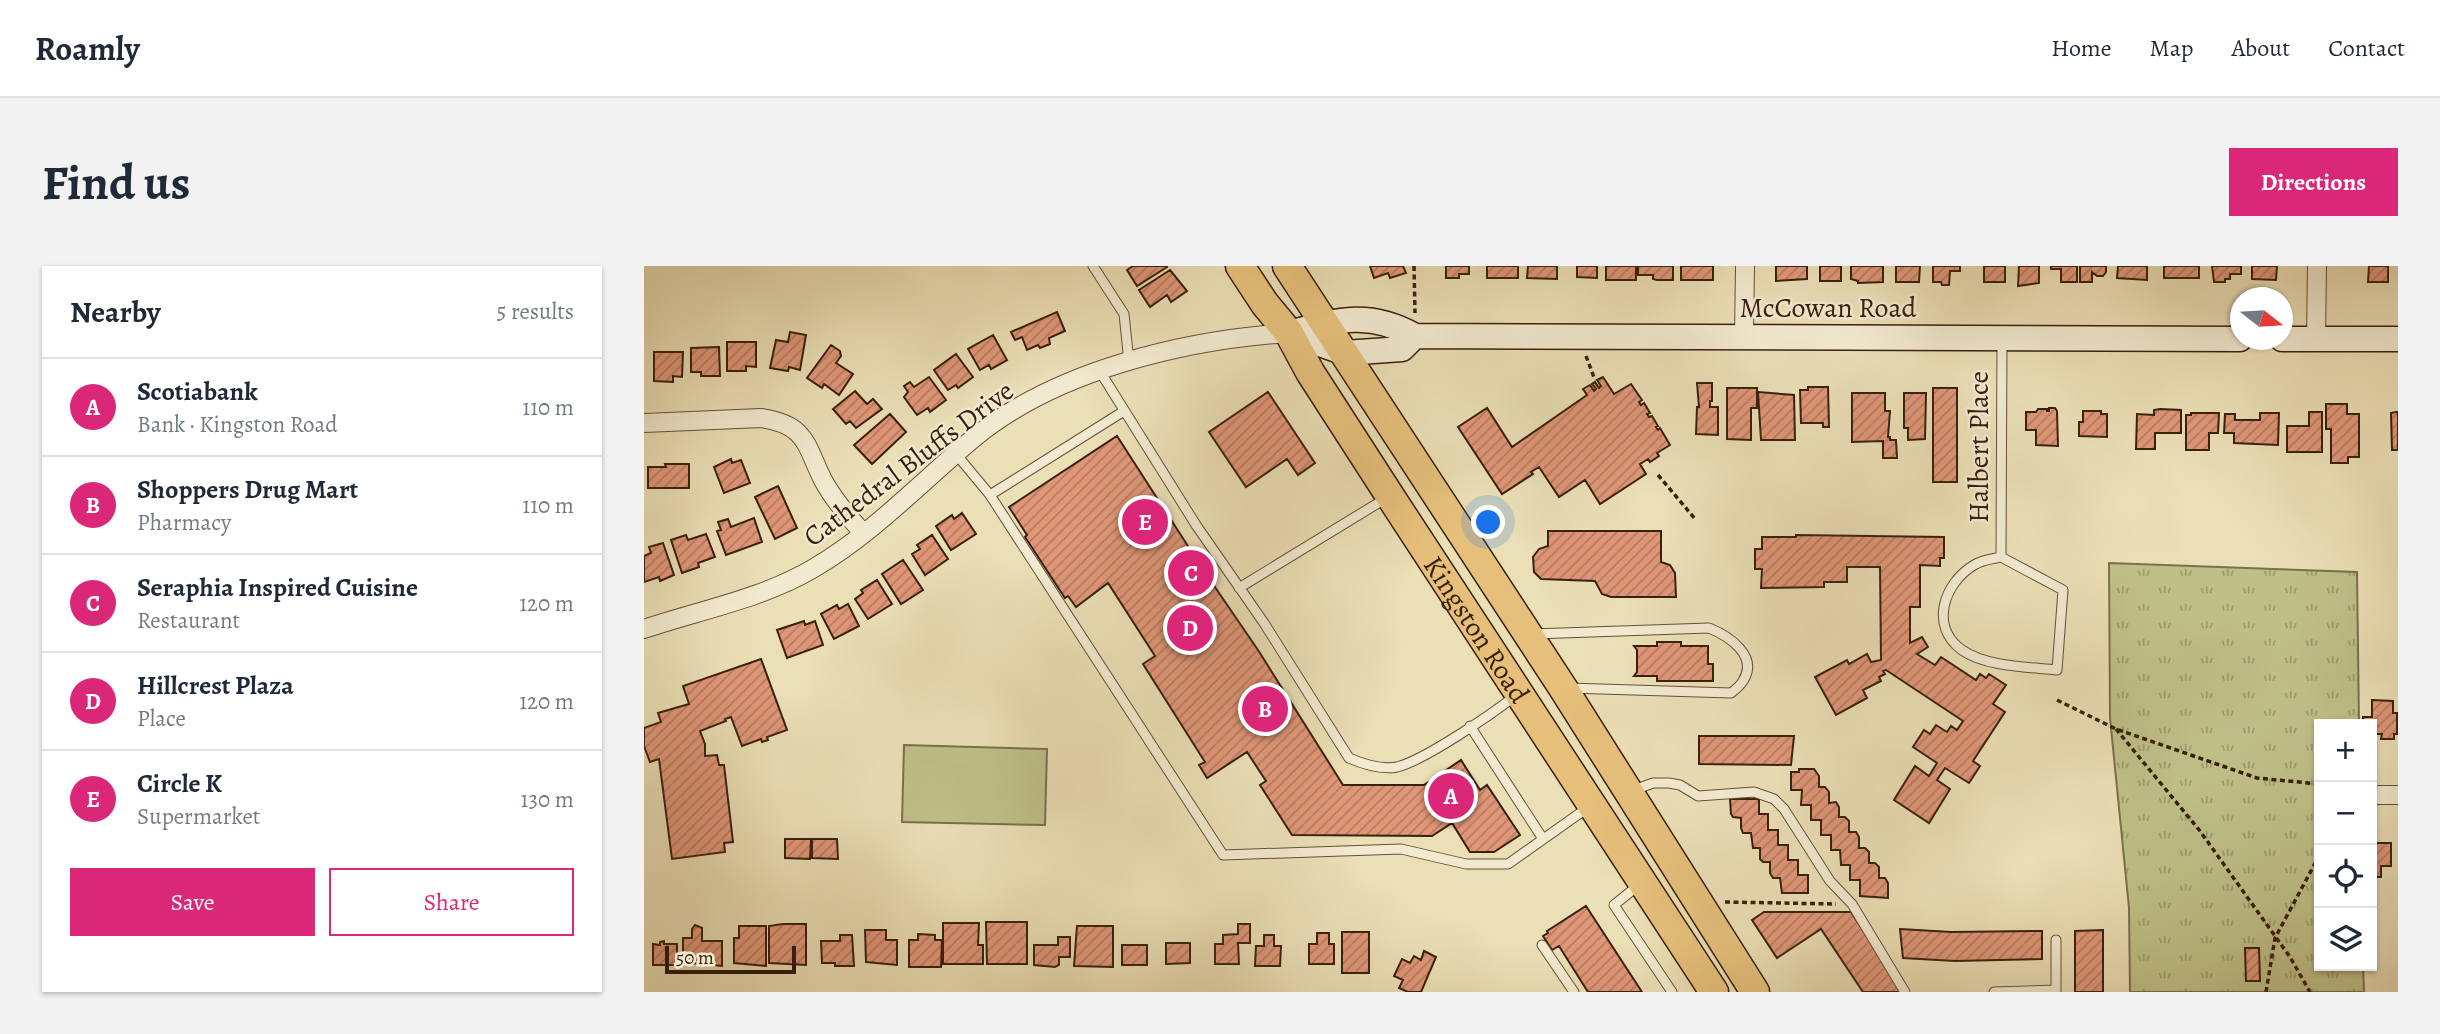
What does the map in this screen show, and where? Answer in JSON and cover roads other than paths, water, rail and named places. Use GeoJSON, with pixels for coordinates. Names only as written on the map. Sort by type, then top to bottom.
{"type":"FeatureCollection","features":[{"type":"Feature","properties":{"kind":"main road","name":"Kingston Road"},"geometry":{"type":"LineString","coordinates":[[1240,266],[1265,304],[1289,332],[1310,372],[1714,992]]}},
{"type":"Feature","properties":{"kind":"main road","name":"Kingston Road"},"geometry":{"type":"LineString","coordinates":[[1287,266],[1563,688],[1755,992]]}},
{"type":"Feature","properties":{"kind":"street"},"geometry":{"type":"LineString","coordinates":[[1744,336],[1745,266]]}},
{"type":"Feature","properties":{"kind":"street"},"geometry":{"type":"LineString","coordinates":[[2316,339],[2317,266]]}},
{"type":"Feature","properties":{"kind":"street","name":"McCowan Road"},"geometry":{"type":"LineString","coordinates":[[1289,332],[1346,319],[1393,324],[1415,336],[2230,339]]}},
{"type":"Feature","properties":{"kind":"street","name":"Cathedral Bluffs Drive"},"geometry":{"type":"LineString","coordinates":[[644,629],[750,596],[788,581],[825,561],[863,533],[1003,416],[1064,384],[1099,370],[1198,346],[1289,332]]}},
{"type":"Feature","properties":{"kind":"street","name":"McCowan Road"},"geometry":{"type":"LineString","coordinates":[[1289,332],[1345,353],[1402,349],[1415,336]]}},
{"type":"Feature","properties":{"kind":"street"},"geometry":{"type":"LineString","coordinates":[[2293,339],[2398,339]]}},
{"type":"Feature","properties":{"kind":"street"},"geometry":{"type":"LineString","coordinates":[[644,423],[761,418],[796,429],[809,447],[824,481],[863,533]]}},
{"type":"Feature","properties":{"kind":"street"},"geometry":{"type":"LineString","coordinates":[[2377,795],[2398,795]]}},
{"type":"Feature","properties":{"kind":"lane"},"geometry":{"type":"LineString","coordinates":[[1093,266],[1124,314],[1129,362]]}},
{"type":"Feature","properties":{"kind":"lane","name":"Halbert Place"},"geometry":{"type":"LineString","coordinates":[[2001,338],[2001,556]]}},
{"type":"Feature","properties":{"kind":"lane"},"geometry":{"type":"LineString","coordinates":[[1099,370],[1196,525],[1349,758],[1368,766],[1397,767],[1423,756],[1519,693]]}},
{"type":"Feature","properties":{"kind":"lane"},"geometry":{"type":"LineString","coordinates":[[990,495],[1124,411]]}},
{"type":"Feature","properties":{"kind":"lane"},"geometry":{"type":"LineString","coordinates":[[956,454],[990,495],[1223,855],[1401,849],[1466,864],[1508,864],[1592,805]]}},
{"type":"Feature","properties":{"kind":"lane"},"geometry":{"type":"LineString","coordinates":[[1239,588],[1390,496]]}},
{"type":"Feature","properties":{"kind":"lane"},"geometry":{"type":"LineString","coordinates":[[2001,556],[2063,590],[2057,670],[1993,663],[1962,650],[1945,631],[1942,611],[1951,587],[1975,564],[2001,556]]}},
{"type":"Feature","properties":{"kind":"lane"},"geometry":{"type":"LineString","coordinates":[[1527,634],[1709,628],[1727,635],[1740,648],[1747,664],[1744,680],[1731,694],[1563,688]]}},
{"type":"Feature","properties":{"kind":"lane"},"geometry":{"type":"LineString","coordinates":[[1470,726],[1543,839]]}},
{"type":"Feature","properties":{"kind":"lane"},"geometry":{"type":"LineString","coordinates":[[1629,792],[1653,783],[1669,783],[1680,785],[1698,796],[1754,792],[1773,799],[1784,809],[1830,881],[1852,904],[1905,992]]}},
{"type":"Feature","properties":{"kind":"lane"},"geometry":{"type":"LineString","coordinates":[[1641,883],[1614,905],[1672,992]]}},
{"type":"Feature","properties":{"kind":"lane"},"geometry":{"type":"LineString","coordinates":[[1994,992],[2056,991],[2056,940]]}},
{"type":"Feature","properties":{"kind":"lane"},"geometry":{"type":"LineString","coordinates":[[1542,945],[1574,992]]}},
{"type":"Feature","properties":{"kind":"place","name":"Circle K"},"geometry":{"type":"Point","coordinates":[1145,522]}},
{"type":"Feature","properties":{"kind":"place","name":"Seraphia Inspired Cuisine"},"geometry":{"type":"Point","coordinates":[1191,573]}},
{"type":"Feature","properties":{"kind":"place","name":"Hillcrest Plaza"},"geometry":{"type":"Point","coordinates":[1190,628]}},
{"type":"Feature","properties":{"kind":"place","name":"Shoppers Drug Mart"},"geometry":{"type":"Point","coordinates":[1265,709]}},
{"type":"Feature","properties":{"kind":"place","name":"Scotiabank"},"geometry":{"type":"Point","coordinates":[1451,796]}}]}
